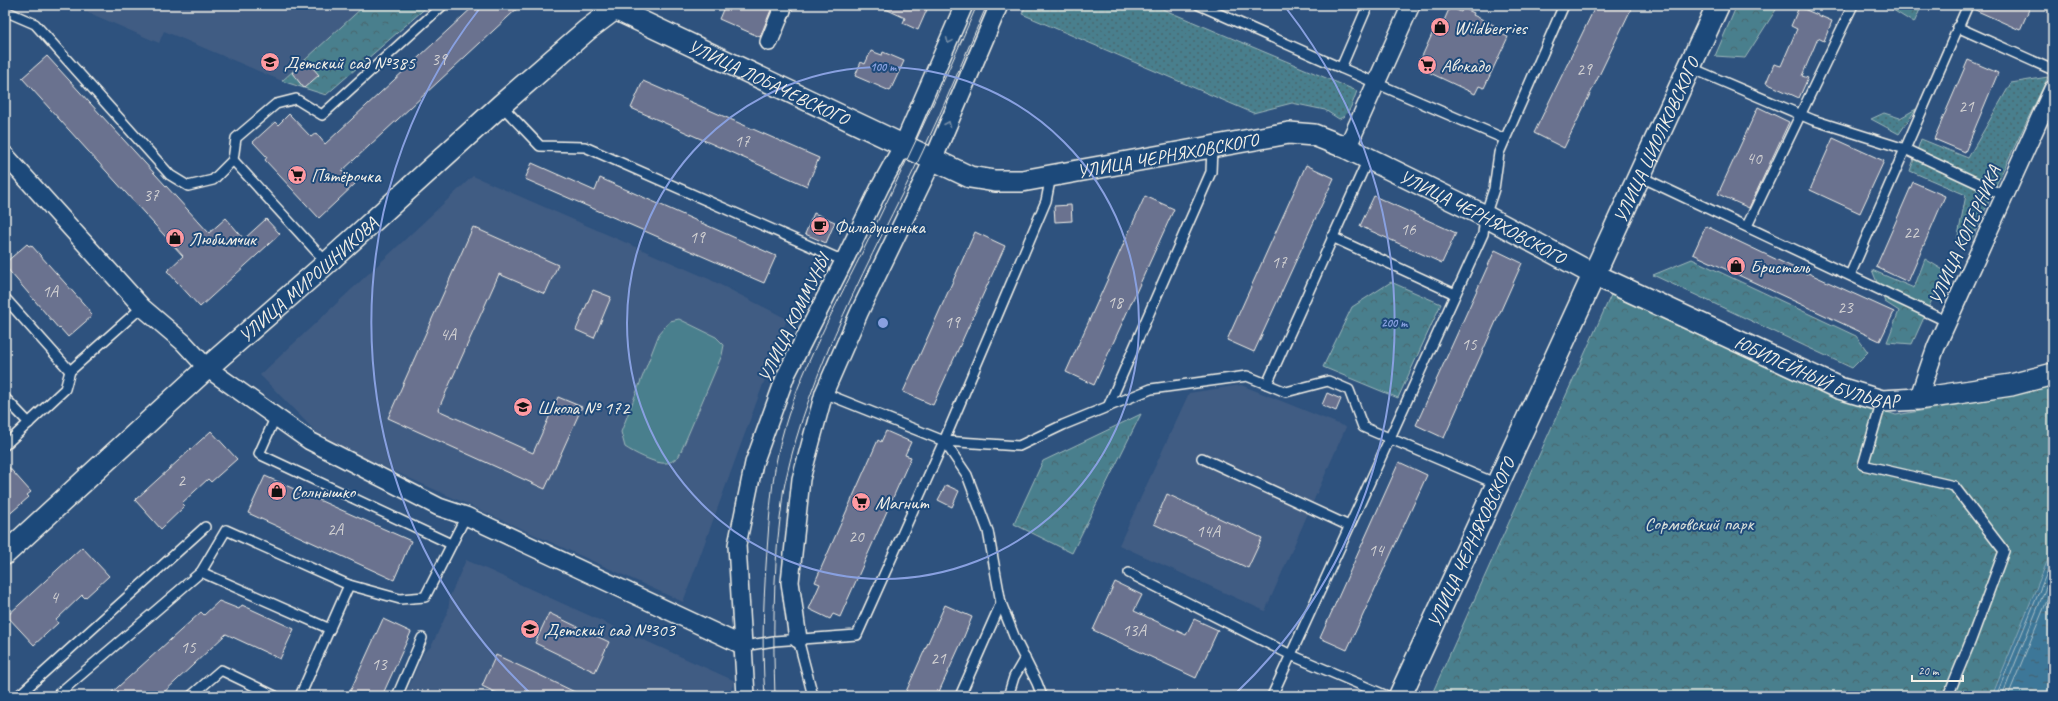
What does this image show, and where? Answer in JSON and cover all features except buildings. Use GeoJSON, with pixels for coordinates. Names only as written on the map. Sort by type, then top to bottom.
{"type":"FeatureCollection","features":[{"type":"Feature","properties":{"kind":"main road","name":"УЛИЦА ЦИОЛКОВСКОГО"},"geometry":{"type":"LineString","coordinates":[[1594,274],[1717,5]]}},
{"type":"Feature","properties":{"kind":"main road","name":"УЛИЦА ЧЕРНЯХОВСКОГО"},"geometry":{"type":"LineString","coordinates":[[1400,696],[1594,274]]}},
{"type":"Feature","properties":{"kind":"street","name":"УЛИЦА ЛОБАЧЕВСКОГО"},"geometry":{"type":"LineString","coordinates":[[769,42],[784,5]]}},
{"type":"Feature","properties":{"kind":"street","name":"УЛИЦА КОММУНЫ"},"geometry":{"type":"LineString","coordinates":[[746,696],[737,545],[754,463],[786,375],[880,187],[903,145],[964,5]]}},
{"type":"Feature","properties":{"kind":"street"},"geometry":{"type":"LineString","coordinates":[[798,639],[790,582],[801,479],[824,393],[927,157],[999,5]]}},
{"type":"Feature","properties":{"kind":"street"},"geometry":{"type":"LineString","coordinates":[[1347,148],[1411,5]]}},
{"type":"Feature","properties":{"kind":"street","name":"УЛИЦА ЛОБАЧЕВСКОГО"},"geometry":{"type":"LineString","coordinates":[[617,7],[927,157]]}},
{"type":"Feature","properties":{"kind":"street","name":"УЛИЦА МИРОШНИКОВА"},"geometry":{"type":"LineString","coordinates":[[5,554],[207,368],[326,264],[501,105],[587,30],[617,7]]}},
{"type":"Feature","properties":{"kind":"street","name":"УЛИЦА КОПЕРНИКА"},"geometry":{"type":"LineString","coordinates":[[1918,399],[1936,347],[2053,89]]}},
{"type":"Feature","properties":{"kind":"street","name":"УЛИЦА ЧЕРНЯХОВСКОГО"},"geometry":{"type":"LineString","coordinates":[[927,157],[970,177],[995,181],[1022,181],[1289,133],[1314,135],[1347,148],[1485,216],[1594,274]]}},
{"type":"Feature","properties":{"kind":"street"},"geometry":{"type":"LineString","coordinates":[[5,155],[142,307],[183,342],[207,368],[310,441],[438,507],[466,516],[744,646]]}},
{"type":"Feature","properties":{"kind":"street","name":"ЮБИЛЕЙНЫЙ БУЛЬВАР"},"geometry":{"type":"LineString","coordinates":[[1594,274],[1839,388],[1882,401],[1918,399],[2011,385],[2053,374]]}},
{"type":"Feature","properties":{"kind":"lane"},"geometry":{"type":"LineString","coordinates":[[8,5],[5,11],[35,24],[170,175],[188,186],[213,180],[233,160],[236,138],[276,104],[296,98],[322,115],[442,5]]}},
{"type":"Feature","properties":{"kind":"lane"},"geometry":{"type":"LineString","coordinates":[[1199,5],[1341,68],[1375,85],[1505,139]]}},
{"type":"Feature","properties":{"kind":"lane"},"geometry":{"type":"LineString","coordinates":[[1341,68],[1368,5]]}},
{"type":"Feature","properties":{"kind":"lane"},"geometry":{"type":"LineString","coordinates":[[1272,696],[1454,294],[1483,234],[1485,216],[1494,189],[1499,153],[1564,5]]}},
{"type":"Feature","properties":{"kind":"lane"},"geometry":{"type":"LineString","coordinates":[[1747,226],[1853,5]]}},
{"type":"Feature","properties":{"kind":"lane"},"geometry":{"type":"LineString","coordinates":[[1850,275],[1957,27],[1968,5]]}},
{"type":"Feature","properties":{"kind":"lane"},"geometry":{"type":"LineString","coordinates":[[1957,27],[2053,70]]}},
{"type":"Feature","properties":{"kind":"lane"},"geometry":{"type":"LineString","coordinates":[[1689,67],[1801,115],[1905,149],[2005,196]]}},
{"type":"Feature","properties":{"kind":"lane"},"geometry":{"type":"LineString","coordinates":[[501,105],[540,146],[585,147],[844,261]]}},
{"type":"Feature","properties":{"kind":"lane"},"geometry":{"type":"LineString","coordinates":[[1108,406],[1211,172],[1212,148]]}},
{"type":"Feature","properties":{"kind":"lane"},"geometry":{"type":"LineString","coordinates":[[1267,384],[1368,159]]}},
{"type":"Feature","properties":{"kind":"lane"},"geometry":{"type":"LineString","coordinates":[[233,160],[326,264]]}},
{"type":"Feature","properties":{"kind":"lane"},"geometry":{"type":"LineString","coordinates":[[744,646],[798,639],[857,635],[944,441],[1046,201],[1051,176]]}},
{"type":"Feature","properties":{"kind":"lane"},"geometry":{"type":"LineString","coordinates":[[1639,176],[1948,322]]}},
{"type":"Feature","properties":{"kind":"lane"},"geometry":{"type":"LineString","coordinates":[[1332,237],[1454,294]]}},
{"type":"Feature","properties":{"kind":"lane"},"geometry":{"type":"LineString","coordinates":[[5,298],[70,371]]}},
{"type":"Feature","properties":{"kind":"lane"},"geometry":{"type":"LineString","coordinates":[[5,445],[65,389],[70,371],[142,307]]}},
{"type":"Feature","properties":{"kind":"lane"},"geometry":{"type":"LineString","coordinates":[[824,393],[944,441],[1019,446],[1108,406],[1151,389],[1247,376],[1286,392],[1328,381],[1349,390],[1363,427],[1388,439],[1497,484]]}},
{"type":"Feature","properties":{"kind":"lane"},"geometry":{"type":"LineString","coordinates":[[5,398],[29,423]]}},
{"type":"Feature","properties":{"kind":"lane"},"geometry":{"type":"LineString","coordinates":[[1882,401],[1863,465],[1954,486],[2004,551],[1971,640],[1948,696]]}},
{"type":"Feature","properties":{"kind":"lane"},"geometry":{"type":"LineString","coordinates":[[276,416],[260,454],[451,544]]}},
{"type":"Feature","properties":{"kind":"lane"},"geometry":{"type":"LineString","coordinates":[[944,441],[967,475],[988,531],[1001,603],[1042,696]]}},
{"type":"Feature","properties":{"kind":"lane"},"geometry":{"type":"LineString","coordinates":[[1202,458],[1349,526]]}},
{"type":"Feature","properties":{"kind":"lane"},"geometry":{"type":"LineString","coordinates":[[56,696],[201,572],[226,530],[349,585],[400,599],[425,597],[466,516]]}},
{"type":"Feature","properties":{"kind":"lane"},"geometry":{"type":"LineString","coordinates":[[18,696],[205,527]]}},
{"type":"Feature","properties":{"kind":"lane"},"geometry":{"type":"LineString","coordinates":[[201,572],[330,629]]}},
{"type":"Feature","properties":{"kind":"lane"},"geometry":{"type":"LineString","coordinates":[[1129,573],[1291,655],[1387,696]]}},
{"type":"Feature","properties":{"kind":"lane"},"geometry":{"type":"LineString","coordinates":[[300,696],[349,585]]}},
{"type":"Feature","properties":{"kind":"lane"},"geometry":{"type":"LineString","coordinates":[[960,696],[1001,603]]}},
{"type":"Feature","properties":{"kind":"lane"},"geometry":{"type":"LineString","coordinates":[[397,696],[422,638]]}},
{"type":"Feature","properties":{"kind":"lane"},"geometry":{"type":"LineString","coordinates":[[798,639],[813,696]]}},
{"type":"Feature","properties":{"kind":"lane"},"geometry":{"type":"LineString","coordinates":[[1010,690],[1014,677],[1025,658]]}},
{"type":"Feature","properties":{"kind":"lane"},"geometry":{"type":"LineString","coordinates":[[191,696],[221,670],[274,696]]}},
{"type":"Feature","properties":{"kind":"shaded area","name":"Детский сад №385"},"geometry":{"type":"Polygon","coordinates":[[[71,5],[365,5],[282,81],[164,31],[159,43],[71,5]]]}},
{"type":"Feature","properties":{"kind":"shaded area","name":"Школа № 172"},"geometry":{"type":"Polygon","coordinates":[[[473,176],[709,279],[787,319],[683,602],[323,439],[260,375],[473,176]]]}},
{"type":"Feature","properties":{"kind":"shaded area"},"geometry":{"type":"Polygon","coordinates":[[[1241,385],[1346,427],[1265,611],[1119,545],[1189,393],[1241,385]]]}},
{"type":"Feature","properties":{"kind":"shaded area","name":"Детский сад №303"},"geometry":{"type":"Polygon","coordinates":[[[466,560],[735,681],[728,696],[405,696],[424,652],[431,647],[448,611],[450,596],[466,560]]]}},
{"type":"Feature","properties":{"kind":"green space"},"geometry":{"type":"Polygon","coordinates":[[[365,5],[429,5],[326,95],[282,81],[365,5]]]}},
{"type":"Feature","properties":{"kind":"green space"},"geometry":{"type":"Polygon","coordinates":[[[1026,5],[1153,5],[1357,91],[1348,111],[1339,119],[1325,110],[1292,103],[1253,113],[1022,14],[1026,5]]]}},
{"type":"Feature","properties":{"kind":"green space"},"geometry":{"type":"Polygon","coordinates":[[[1737,5],[1779,5],[1745,58],[1715,56],[1737,5]]]}},
{"type":"Feature","properties":{"kind":"green space"},"geometry":{"type":"Polygon","coordinates":[[[1885,5],[1922,5],[1914,23],[1885,5]]]}},
{"type":"Feature","properties":{"kind":"green space"},"geometry":{"type":"Polygon","coordinates":[[[2048,77],[1971,241],[1957,241],[1966,195],[1910,171],[1921,139],[1968,158],[2011,83],[2048,77]]]}},
{"type":"Feature","properties":{"kind":"green space"},"geometry":{"type":"Polygon","coordinates":[[[1916,109],[1899,134],[1871,119],[1884,113],[1900,118],[1916,109]]]}},
{"type":"Feature","properties":{"kind":"green space"},"geometry":{"type":"Polygon","coordinates":[[[1692,259],[1856,336],[1868,352],[1852,368],[1653,275],[1692,259]]]}},
{"type":"Feature","properties":{"kind":"green space"},"geometry":{"type":"Polygon","coordinates":[[[1925,259],[1945,271],[1912,344],[1887,342],[1899,311],[1885,302],[1872,270],[1914,288],[1925,259]]]}},
{"type":"Feature","properties":{"kind":"green space"},"geometry":{"type":"Polygon","coordinates":[[[1391,282],[1441,304],[1398,398],[1323,367],[1352,307],[1391,282]]]}},
{"type":"Feature","properties":{"kind":"green space","name":"Сормовский парк"},"geometry":{"type":"Polygon","coordinates":[[[1611,295],[1843,398],[1896,415],[1997,398],[2053,383],[2053,696],[1431,696],[1611,295]]]}},
{"type":"Feature","properties":{"kind":"green space"},"geometry":{"type":"Polygon","coordinates":[[[679,319],[716,337],[724,345],[722,355],[679,456],[673,461],[662,463],[645,458],[625,447],[621,432],[659,334],[670,321],[679,319]]]}},
{"type":"Feature","properties":{"kind":"green space"},"geometry":{"type":"Polygon","coordinates":[[[1141,414],[1072,553],[1014,524],[1043,461],[1141,414]]]}},
{"type":"Feature","properties":{"kind":"water"},"geometry":{"type":"Polygon","coordinates":[[[2053,552],[2053,696],[1992,696],[2049,557],[2053,552]]]}},
{"type":"Feature","properties":{"kind":"tram line"},"geometry":{"type":"LineString","coordinates":[[765,696],[763,636],[764,597],[773,484],[784,428],[803,377],[825,326],[906,161],[977,5]]}},
{"type":"Feature","properties":{"kind":"tram line"},"geometry":{"type":"LineString","coordinates":[[775,696],[774,608],[776,563],[784,488],[796,440],[810,397],[844,314],[930,135],[987,5]]}},
{"type":"Feature","properties":{"kind":"place","name":"Wildberries"},"geometry":{"type":"Point","coordinates":[1440,27]}},
{"type":"Feature","properties":{"kind":"place","name":"Детский сад №385"},"geometry":{"type":"Point","coordinates":[270,62]}},
{"type":"Feature","properties":{"kind":"place","name":"Авокадо"},"geometry":{"type":"Point","coordinates":[1427,65]}},
{"type":"Feature","properties":{"kind":"place","name":"Пятёрочка"},"geometry":{"type":"Point","coordinates":[297,175]}},
{"type":"Feature","properties":{"kind":"place","name":"Филадушенька"},"geometry":{"type":"Point","coordinates":[820,226]}},
{"type":"Feature","properties":{"kind":"place","name":"Любимчик"},"geometry":{"type":"Point","coordinates":[175,238]}},
{"type":"Feature","properties":{"kind":"place","name":"Бристоль"},"geometry":{"type":"Point","coordinates":[1736,266]}},
{"type":"Feature","properties":{"kind":"place","name":"Школа № 172"},"geometry":{"type":"Point","coordinates":[523,407]}},
{"type":"Feature","properties":{"kind":"place","name":"Солнышко"},"geometry":{"type":"Point","coordinates":[277,491]}},
{"type":"Feature","properties":{"kind":"place","name":"Магнит"},"geometry":{"type":"Point","coordinates":[861,502]}},
{"type":"Feature","properties":{"kind":"place","name":"Детский сад №303"},"geometry":{"type":"Point","coordinates":[530,629]}}]}
